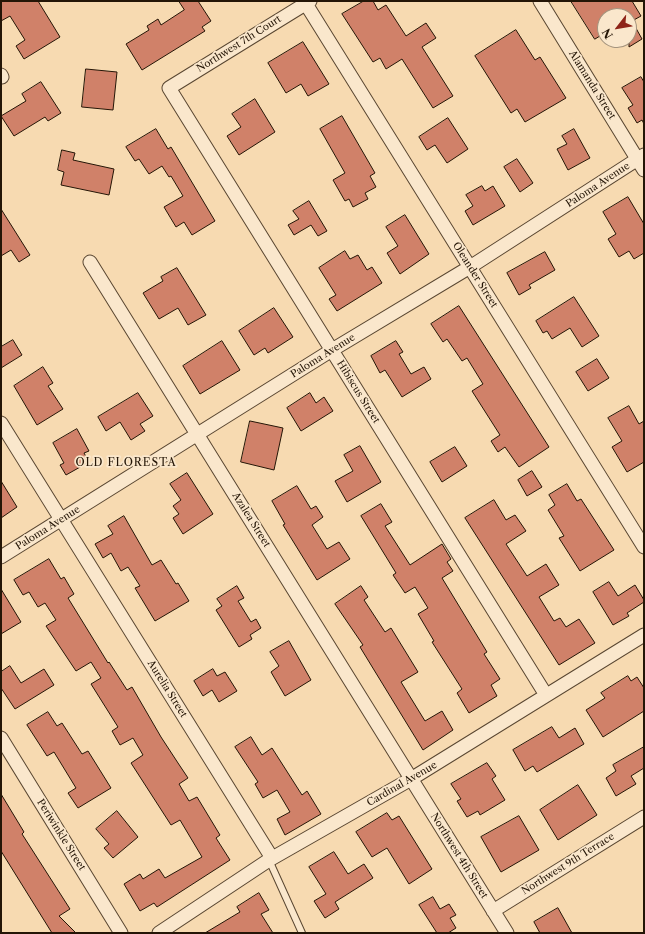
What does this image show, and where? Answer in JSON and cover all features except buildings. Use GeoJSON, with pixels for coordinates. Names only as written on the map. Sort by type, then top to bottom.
{"type":"FeatureCollection","features":[{"type":"Feature","properties":{"kind":"street","name":"Alamanda Street"},"geometry":{"type":"LineString","coordinates":[[540,1],[642,161]]}},
{"type":"Feature","properties":{"kind":"street","name":"Northwest 7th Court"},"geometry":{"type":"LineString","coordinates":[[169,88],[308,2]]}},
{"type":"Feature","properties":{"kind":"street","name":"Oleander Street"},"geometry":{"type":"LineString","coordinates":[[308,2],[644,547]]}},
{"type":"Feature","properties":{"kind":"street","name":"Hibiscus Street"},"geometry":{"type":"LineString","coordinates":[[169,88],[546,696]]}},
{"type":"Feature","properties":{"kind":"street","name":"Paloma Avenue"},"geometry":{"type":"LineString","coordinates":[[1,557],[332,350],[642,161]]}},
{"type":"Feature","properties":{"kind":"street","name":"Azalea Street"},"geometry":{"type":"LineString","coordinates":[[90,262],[412,779]]}},
{"type":"Feature","properties":{"kind":"street","name":"Aurelia Street"},"geometry":{"type":"LineString","coordinates":[[1,423],[271,859]]}},
{"type":"Feature","properties":{"kind":"street","name":"Cardinal Avenue"},"geometry":{"type":"LineString","coordinates":[[159,933],[271,859],[412,779],[644,635]]}},
{"type":"Feature","properties":{"kind":"street","name":"Periwinkle Street"},"geometry":{"type":"LineString","coordinates":[[1,738],[121,933]]}},
{"type":"Feature","properties":{"kind":"street","name":"Northwest 4th Street"},"geometry":{"type":"LineString","coordinates":[[412,779],[507,933]]}},
{"type":"Feature","properties":{"kind":"street","name":"Northwest 9th Terrace"},"geometry":{"type":"LineString","coordinates":[[493,911],[644,817]]}},
{"type":"Feature","properties":{"kind":"lane"},"geometry":{"type":"LineString","coordinates":[[271,859],[302,933]]}},
{"type":"Feature","properties":{"kind":"district","name":"OLD FLORESTA"},"geometry":{"type":"Point","coordinates":[126,463]}}]}
